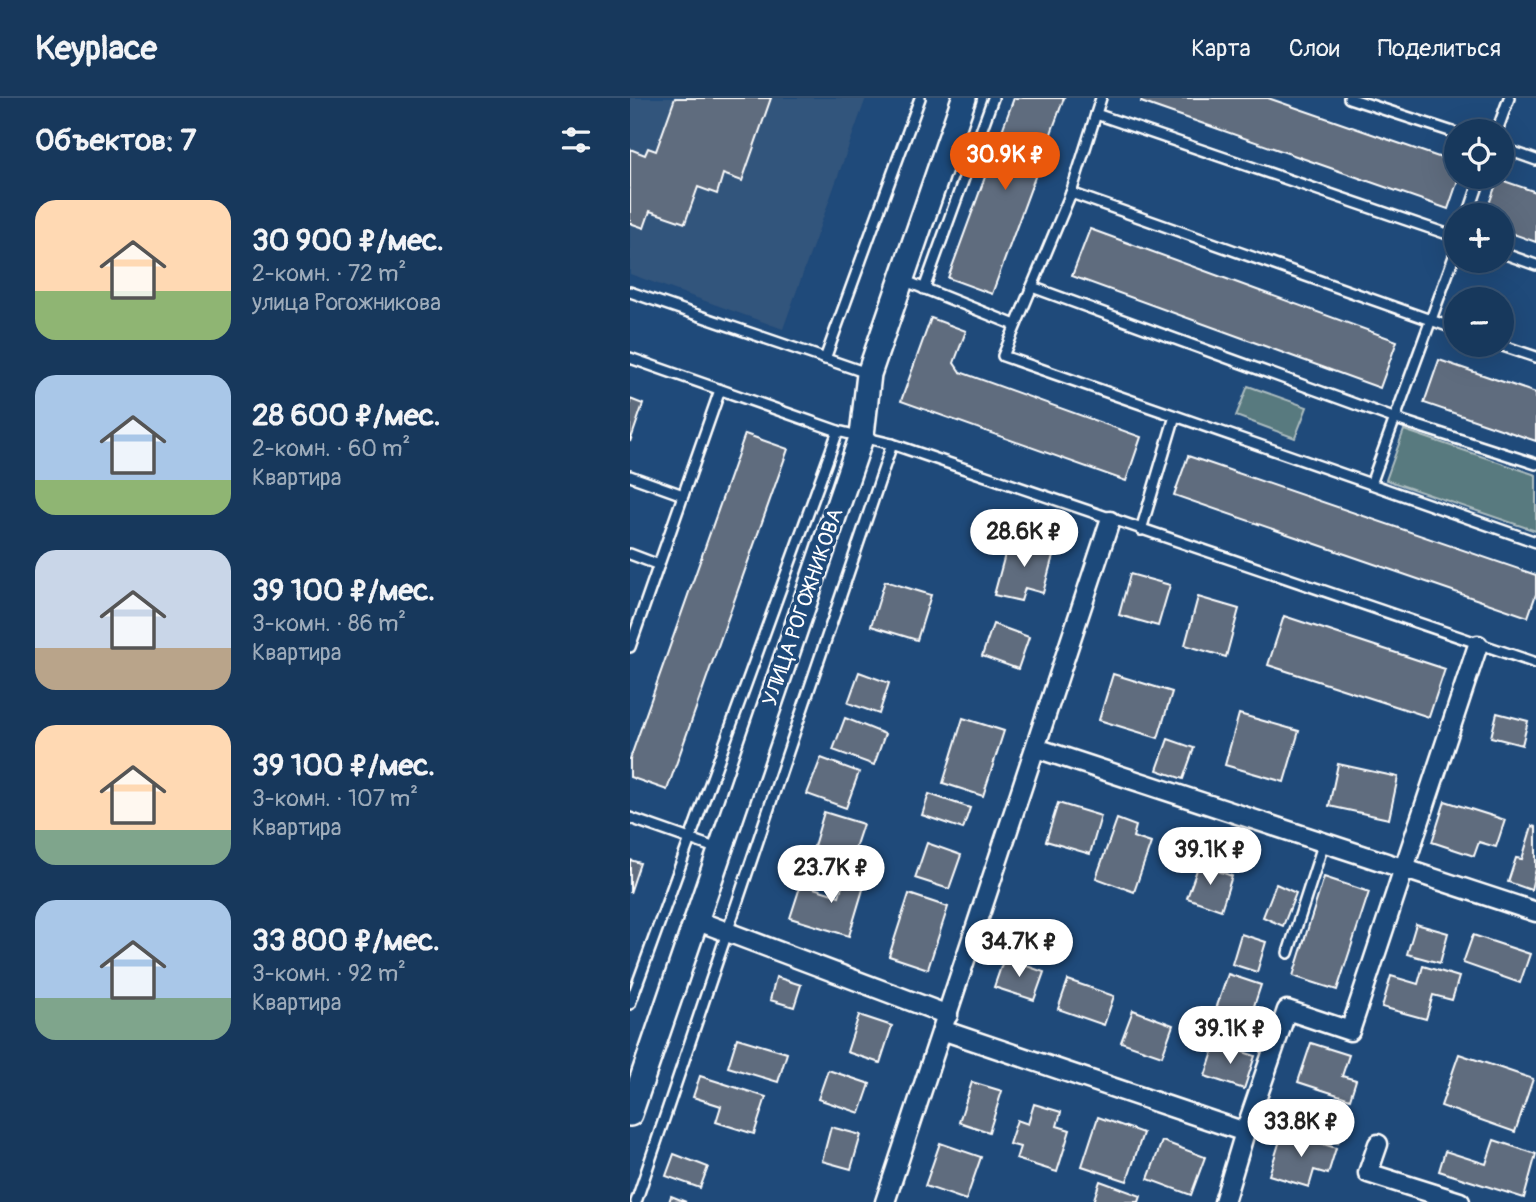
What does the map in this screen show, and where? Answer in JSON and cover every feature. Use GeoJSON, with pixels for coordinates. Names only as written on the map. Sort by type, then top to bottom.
{"type":"FeatureCollection","features":[{"type":"Feature","properties":{"kind":"street","name":"УЛИЦА РОГОЖНИКОВА"},"geometry":{"type":"LineString","coordinates":[[630,1114],[862,435],[869,374],[964,98]]}},
{"type":"Feature","properties":{"kind":"street"},"geometry":{"type":"LineString","coordinates":[[885,1202],[1110,521]]}},
{"type":"Feature","properties":{"kind":"street"},"geometry":{"type":"LineString","coordinates":[[1224,1202],[1287,1010],[1350,1031],[1478,645]]}},
{"type":"Feature","properties":{"kind":"street"},"geometry":{"type":"LineString","coordinates":[[1035,748],[1323,845],[1536,912]]}},
{"type":"Feature","properties":{"kind":"street"},"geometry":{"type":"LineString","coordinates":[[698,921],[945,1023],[1245,1132]]}},
{"type":"Feature","properties":{"kind":"street"},"geometry":{"type":"LineString","coordinates":[[1378,1144],[1368,1173],[1457,1202]]}},
{"type":"Feature","properties":{"kind":"lane"},"geometry":{"type":"LineString","coordinates":[[825,359],[920,98]]}},
{"type":"Feature","properties":{"kind":"lane"},"geometry":{"type":"LineString","coordinates":[[924,289],[993,98]]}},
{"type":"Feature","properties":{"kind":"lane"},"geometry":{"type":"LineString","coordinates":[[1101,98],[1071,193],[1003,356],[1536,542]]}},
{"type":"Feature","properties":{"kind":"lane"},"geometry":{"type":"LineString","coordinates":[[1349,98],[1444,129]]}},
{"type":"Feature","properties":{"kind":"lane"},"geometry":{"type":"LineString","coordinates":[[1501,119],[1509,98]]}},
{"type":"Feature","properties":{"kind":"lane"},"geometry":{"type":"LineString","coordinates":[[1096,114],[1444,233]]}},
{"type":"Feature","properties":{"kind":"lane"},"geometry":{"type":"LineString","coordinates":[[1514,152],[1536,160]]}},
{"type":"Feature","properties":{"kind":"lane"},"geometry":{"type":"LineString","coordinates":[[1071,193],[1444,325]]}},
{"type":"Feature","properties":{"kind":"lane"},"geometry":{"type":"LineString","coordinates":[[1514,257],[1536,265]]}},
{"type":"Feature","properties":{"kind":"lane"},"geometry":{"type":"LineString","coordinates":[[1371,484],[1448,273]]}},
{"type":"Feature","properties":{"kind":"lane"},"geometry":{"type":"LineString","coordinates":[[902,280],[1015,326]]}},
{"type":"Feature","properties":{"kind":"lane"},"geometry":{"type":"LineString","coordinates":[[1031,287],[1395,419],[1536,464]]}},
{"type":"Feature","properties":{"kind":"lane"},"geometry":{"type":"LineString","coordinates":[[630,292],[869,374]]}},
{"type":"Feature","properties":{"kind":"lane"},"geometry":{"type":"LineString","coordinates":[[1514,350],[1536,357]]}},
{"type":"Feature","properties":{"kind":"lane"},"geometry":{"type":"LineString","coordinates":[[630,358],[838,431],[892,444],[1110,521],[1478,645],[1535,659]]}},
{"type":"Feature","properties":{"kind":"lane"},"geometry":{"type":"LineString","coordinates":[[630,647],[720,390]]}},
{"type":"Feature","properties":{"kind":"lane"},"geometry":{"type":"LineString","coordinates":[[1141,530],[1175,416]]}},
{"type":"Feature","properties":{"kind":"lane"},"geometry":{"type":"LineString","coordinates":[[630,1004],[838,431]]}},
{"type":"Feature","properties":{"kind":"lane"},"geometry":{"type":"LineString","coordinates":[[636,1202],[892,444]]}},
{"type":"Feature","properties":{"kind":"lane"},"geometry":{"type":"LineString","coordinates":[[630,476],[683,495]]}},
{"type":"Feature","properties":{"kind":"lane"},"geometry":{"type":"LineString","coordinates":[[630,554],[659,565]]}},
{"type":"Feature","properties":{"kind":"lane"},"geometry":{"type":"LineString","coordinates":[[630,818],[722,850]]}},
{"type":"Feature","properties":{"kind":"lane"},"geometry":{"type":"LineString","coordinates":[[1288,953],[1323,845]]}},
{"type":"Feature","properties":{"kind":"shaded area"},"geometry":{"type":"Polygon","coordinates":[[[630,98],[866,98],[783,329],[630,274],[630,98]]]}},
{"type":"Feature","properties":{"kind":"green space"},"geometry":{"type":"Polygon","coordinates":[[[1248,386],[1307,407],[1295,438],[1236,416],[1248,386]]]}},
{"type":"Feature","properties":{"kind":"green space"},"geometry":{"type":"Polygon","coordinates":[[[1404,430],[1536,475],[1536,531],[1386,480],[1404,430]]]}},
{"type":"Feature","properties":{"kind":"building"},"geometry":{"type":"Polygon","coordinates":[[[675,98],[771,98],[742,181],[723,174],[717,194],[698,187],[685,223],[650,211],[644,228],[630,223],[630,149],[645,155],[648,148],[656,151],[675,98]]]}},
{"type":"Feature","properties":{"kind":"building"},"geometry":{"type":"Polygon","coordinates":[[[1014,98],[1064,98],[992,294],[948,278],[1014,98]]]}},
{"type":"Feature","properties":{"kind":"building"},"geometry":{"type":"Polygon","coordinates":[[[1142,98],[1268,98],[1444,159],[1444,189],[1455,189],[1450,203],[1444,203],[1444,208],[1141,102],[1142,98]]]}},
{"type":"Feature","properties":{"kind":"building"},"geometry":{"type":"Polygon","coordinates":[[[1514,184],[1536,192],[1536,242],[1514,234],[1514,203],[1489,203],[1494,189],[1514,189],[1514,184]]]}},
{"type":"Feature","properties":{"kind":"building"},"geometry":{"type":"Polygon","coordinates":[[[1090,229],[1397,341],[1380,388],[1072,276],[1090,229]]]}},
{"type":"Feature","properties":{"kind":"building"},"geometry":{"type":"Polygon","coordinates":[[[931,318],[966,331],[954,363],[960,372],[1141,437],[1126,481],[901,401],[931,318]]]}},
{"type":"Feature","properties":{"kind":"building"},"geometry":{"type":"Polygon","coordinates":[[[1439,360],[1536,393],[1536,441],[1424,403],[1439,360]]]}},
{"type":"Feature","properties":{"kind":"building"},"geometry":{"type":"Polygon","coordinates":[[[630,399],[643,404],[630,442],[630,399]]]}},
{"type":"Feature","properties":{"kind":"building"},"geometry":{"type":"Polygon","coordinates":[[[745,434],[788,449],[667,790],[630,777],[630,759],[745,434]]]}},
{"type":"Feature","properties":{"kind":"building"},"geometry":{"type":"Polygon","coordinates":[[[1188,456],[1536,575],[1536,594],[1528,617],[1174,495],[1188,456]]]}},
{"type":"Feature","properties":{"kind":"building"},"geometry":{"type":"Polygon","coordinates":[[[1010,536],[1055,548],[1043,593],[1025,588],[1021,601],[994,595],[1010,536]]]}},
{"type":"Feature","properties":{"kind":"building"},"geometry":{"type":"Polygon","coordinates":[[[1130,574],[1170,585],[1158,626],[1119,615],[1130,574]]]}},
{"type":"Feature","properties":{"kind":"building"},"geometry":{"type":"Polygon","coordinates":[[[885,581],[931,595],[917,640],[871,626],[885,581]]]}},
{"type":"Feature","properties":{"kind":"building"},"geometry":{"type":"Polygon","coordinates":[[[1198,597],[1239,609],[1226,657],[1185,645],[1198,597]]]}},
{"type":"Feature","properties":{"kind":"building"},"geometry":{"type":"Polygon","coordinates":[[[1284,616],[1445,669],[1429,717],[1268,665],[1284,616]]]}},
{"type":"Feature","properties":{"kind":"building"},"geometry":{"type":"Polygon","coordinates":[[[993,624],[1029,637],[1018,669],[982,656],[993,624]]]}},
{"type":"Feature","properties":{"kind":"building"},"geometry":{"type":"Polygon","coordinates":[[[859,672],[889,683],[879,714],[848,703],[859,672]]]}},
{"type":"Feature","properties":{"kind":"building"},"geometry":{"type":"Polygon","coordinates":[[[1113,674],[1172,692],[1158,738],[1099,720],[1113,674]]]}},
{"type":"Feature","properties":{"kind":"building"},"geometry":{"type":"Polygon","coordinates":[[[1497,713],[1528,721],[1522,745],[1491,737],[1497,713]]]}},
{"type":"Feature","properties":{"kind":"building"},"geometry":{"type":"Polygon","coordinates":[[[1239,714],[1299,731],[1284,782],[1225,765],[1239,714]]]}},
{"type":"Feature","properties":{"kind":"building"},"geometry":{"type":"Polygon","coordinates":[[[845,718],[885,734],[874,765],[833,750],[845,718]]]}},
{"type":"Feature","properties":{"kind":"building"},"geometry":{"type":"Polygon","coordinates":[[[963,718],[1004,731],[983,796],[943,783],[963,718]]]}},
{"type":"Feature","properties":{"kind":"building"},"geometry":{"type":"Polygon","coordinates":[[[1168,739],[1194,748],[1183,779],[1157,770],[1168,739]]]}},
{"type":"Feature","properties":{"kind":"building"},"geometry":{"type":"Polygon","coordinates":[[[821,758],[859,772],[846,808],[807,794],[821,758]]]}},
{"type":"Feature","properties":{"kind":"building"},"geometry":{"type":"Polygon","coordinates":[[[1338,764],[1398,777],[1389,819],[1329,806],[1338,764]]]}},
{"type":"Feature","properties":{"kind":"building"},"geometry":{"type":"Polygon","coordinates":[[[929,794],[970,808],[963,829],[922,815],[929,794]]]}},
{"type":"Feature","properties":{"kind":"building"},"geometry":{"type":"Polygon","coordinates":[[[1445,801],[1505,820],[1496,847],[1479,842],[1474,856],[1432,842],[1445,801]]]}},
{"type":"Feature","properties":{"kind":"building"},"geometry":{"type":"Polygon","coordinates":[[[1058,803],[1101,816],[1090,854],[1046,841],[1058,803]]]}},
{"type":"Feature","properties":{"kind":"building"},"geometry":{"type":"Polygon","coordinates":[[[824,812],[863,824],[852,857],[814,846],[824,812]]]}},
{"type":"Feature","properties":{"kind":"building"},"geometry":{"type":"Polygon","coordinates":[[[1117,819],[1136,826],[1133,837],[1151,843],[1134,892],[1096,878],[1117,819]]]}},
{"type":"Feature","properties":{"kind":"building"},"geometry":{"type":"Polygon","coordinates":[[[1532,826],[1536,827],[1536,869],[1531,890],[1508,882],[1516,858],[1522,859],[1532,826]]]}},
{"type":"Feature","properties":{"kind":"building"},"geometry":{"type":"Polygon","coordinates":[[[927,843],[961,855],[949,889],[915,878],[927,843]]]}},
{"type":"Feature","properties":{"kind":"building"},"geometry":{"type":"Polygon","coordinates":[[[630,860],[640,863],[630,893],[630,860]]]}},
{"type":"Feature","properties":{"kind":"building"},"geometry":{"type":"Polygon","coordinates":[[[1199,864],[1232,876],[1221,910],[1187,898],[1199,864]]]}},
{"type":"Feature","properties":{"kind":"building"},"geometry":{"type":"Polygon","coordinates":[[[847,870],[867,876],[849,936],[790,918],[801,884],[839,896],[847,870]]]}},
{"type":"Feature","properties":{"kind":"building"},"geometry":{"type":"Polygon","coordinates":[[[1324,877],[1369,892],[1337,990],[1293,976],[1324,877]]]}},
{"type":"Feature","properties":{"kind":"building"},"geometry":{"type":"Polygon","coordinates":[[[1276,884],[1296,893],[1283,926],[1263,917],[1276,884]]]}},
{"type":"Feature","properties":{"kind":"building"},"geometry":{"type":"Polygon","coordinates":[[[909,894],[948,907],[928,969],[889,956],[909,894]]]}},
{"type":"Feature","properties":{"kind":"building"},"geometry":{"type":"Polygon","coordinates":[[[1416,924],[1448,933],[1440,963],[1407,954],[1416,924]]]}},
{"type":"Feature","properties":{"kind":"building"},"geometry":{"type":"Polygon","coordinates":[[[1241,934],[1266,942],[1257,972],[1232,964],[1241,934]]]}},
{"type":"Feature","properties":{"kind":"building"},"geometry":{"type":"Polygon","coordinates":[[[1473,935],[1530,954],[1520,983],[1463,963],[1473,935]]]}},
{"type":"Feature","properties":{"kind":"building"},"geometry":{"type":"Polygon","coordinates":[[[1004,958],[1044,972],[1034,1000],[994,987],[1004,958]]]}},
{"type":"Feature","properties":{"kind":"building"},"geometry":{"type":"Polygon","coordinates":[[[1423,966],[1459,977],[1452,1000],[1433,995],[1426,1019],[1382,1007],[1391,976],[1418,984],[1423,966]]]}},
{"type":"Feature","properties":{"kind":"building"},"geometry":{"type":"Polygon","coordinates":[[[1228,974],[1261,985],[1249,1021],[1216,1009],[1228,974]]]}},
{"type":"Feature","properties":{"kind":"building"},"geometry":{"type":"Polygon","coordinates":[[[776,977],[801,985],[794,1007],[770,1000],[776,977]]]}},
{"type":"Feature","properties":{"kind":"building"},"geometry":{"type":"Polygon","coordinates":[[[1068,980],[1114,996],[1104,1025],[1058,1009],[1068,980]]]}},
{"type":"Feature","properties":{"kind":"building"},"geometry":{"type":"Polygon","coordinates":[[[1133,1010],[1173,1025],[1162,1056],[1121,1042],[1133,1010]]]}},
{"type":"Feature","properties":{"kind":"building"},"geometry":{"type":"Polygon","coordinates":[[[859,1015],[892,1026],[880,1063],[847,1052],[859,1015]]]}},
{"type":"Feature","properties":{"kind":"building"},"geometry":{"type":"Polygon","coordinates":[[[737,1038],[787,1053],[778,1082],[728,1067],[737,1038]]]}},
{"type":"Feature","properties":{"kind":"building"},"geometry":{"type":"Polygon","coordinates":[[[1216,1043],[1255,1056],[1244,1089],[1205,1076],[1216,1043]]]}},
{"type":"Feature","properties":{"kind":"building"},"geometry":{"type":"Polygon","coordinates":[[[1311,1043],[1349,1055],[1342,1076],[1356,1080],[1350,1099],[1298,1082],[1311,1043]]]}},
{"type":"Feature","properties":{"kind":"building"},"geometry":{"type":"Polygon","coordinates":[[[1459,1054],[1533,1079],[1515,1132],[1441,1106],[1459,1054]]]}},
{"type":"Feature","properties":{"kind":"building"},"geometry":{"type":"Polygon","coordinates":[[[828,1070],[870,1084],[860,1113],[818,1099],[828,1070]]]}},
{"type":"Feature","properties":{"kind":"building"},"geometry":{"type":"Polygon","coordinates":[[[700,1076],[766,1097],[754,1134],[716,1122],[721,1106],[693,1097],[700,1076]]]}},
{"type":"Feature","properties":{"kind":"building"},"geometry":{"type":"Polygon","coordinates":[[[972,1082],[1002,1091],[989,1132],[959,1122],[972,1082]]]}},
{"type":"Feature","properties":{"kind":"building"},"geometry":{"type":"Polygon","coordinates":[[[1315,1100],[1348,1111],[1338,1143],[1304,1132],[1315,1100]]]}},
{"type":"Feature","properties":{"kind":"building"},"geometry":{"type":"Polygon","coordinates":[[[1034,1104],[1061,1112],[1057,1126],[1070,1130],[1057,1172],[1016,1159],[1020,1147],[1009,1144],[1017,1120],[1028,1124],[1034,1104]]]}},
{"type":"Feature","properties":{"kind":"building"},"geometry":{"type":"Polygon","coordinates":[[[1098,1117],[1143,1133],[1127,1181],[1082,1166],[1098,1117]]]}},
{"type":"Feature","properties":{"kind":"building"},"geometry":{"type":"Polygon","coordinates":[[[831,1127],[861,1135],[851,1169],[822,1161],[831,1127]]]}},
{"type":"Feature","properties":{"kind":"building"},"geometry":{"type":"Polygon","coordinates":[[[1283,1131],[1336,1148],[1328,1174],[1314,1170],[1309,1187],[1269,1175],[1283,1131]]]}},
{"type":"Feature","properties":{"kind":"building"},"geometry":{"type":"Polygon","coordinates":[[[1494,1140],[1536,1154],[1524,1198],[1439,1171],[1445,1151],[1486,1164],[1494,1140]]]}},
{"type":"Feature","properties":{"kind":"building"},"geometry":{"type":"Polygon","coordinates":[[[1162,1141],[1205,1157],[1191,1195],[1148,1179],[1162,1141]]]}},
{"type":"Feature","properties":{"kind":"building"},"geometry":{"type":"Polygon","coordinates":[[[940,1143],[981,1157],[966,1200],[925,1186],[940,1143]]]}},
{"type":"Feature","properties":{"kind":"building"},"geometry":{"type":"Polygon","coordinates":[[[674,1154],[708,1167],[700,1188],[666,1176],[674,1154]]]}},
{"type":"Feature","properties":{"kind":"building"},"geometry":{"type":"Polygon","coordinates":[[[1100,1181],[1141,1196],[1139,1202],[1093,1202],[1100,1181]]]}},
{"type":"Feature","properties":{"kind":"building"},"geometry":{"type":"Polygon","coordinates":[[[671,1196],[686,1202],[669,1202],[671,1196]]]}}]}
